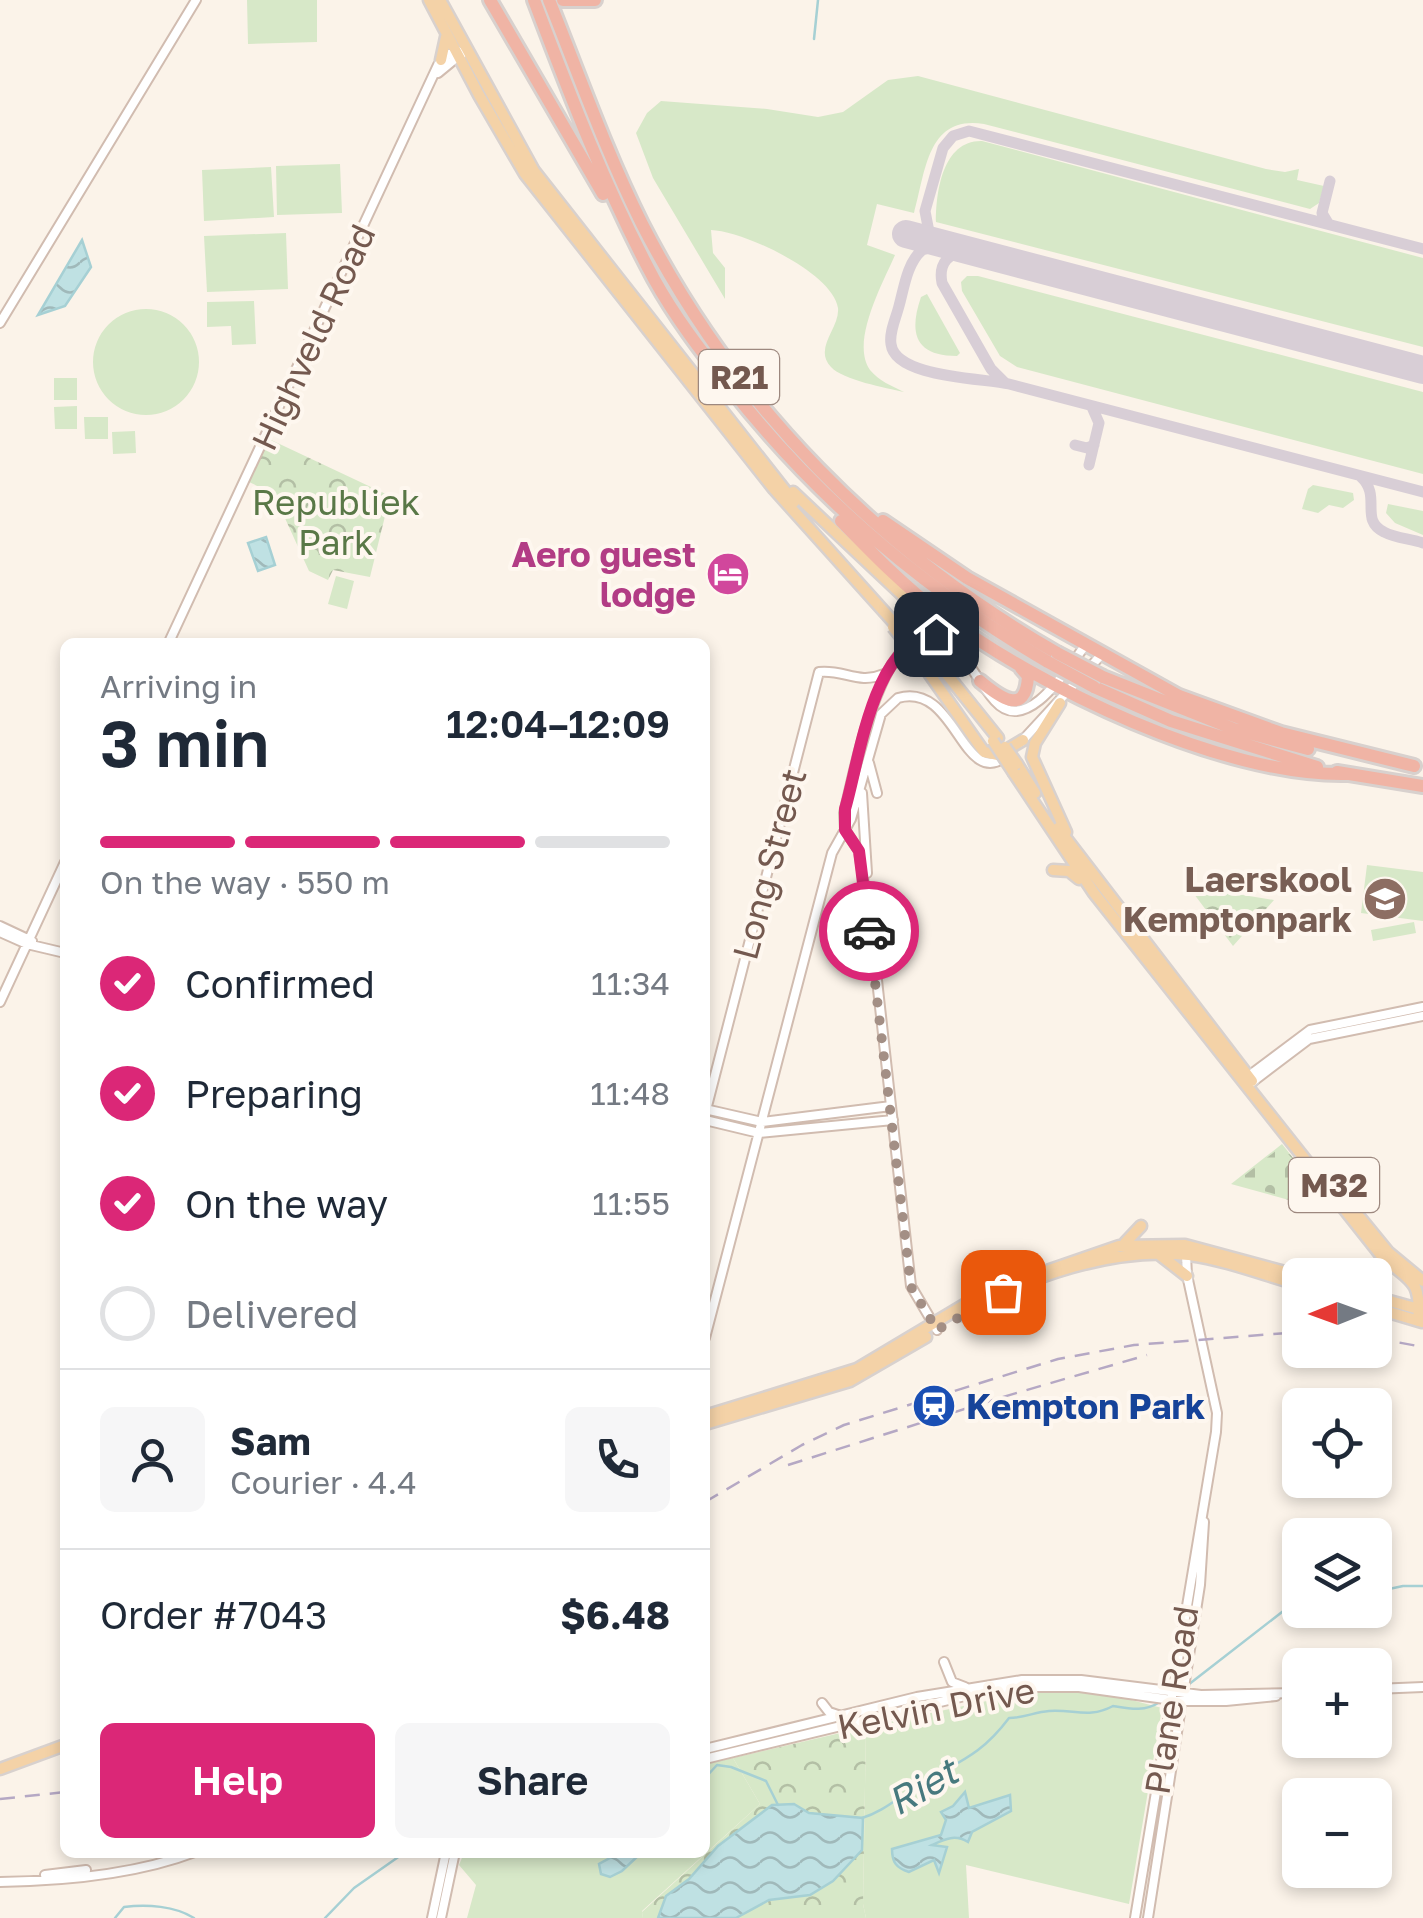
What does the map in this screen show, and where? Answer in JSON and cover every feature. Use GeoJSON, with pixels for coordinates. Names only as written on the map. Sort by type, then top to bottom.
{"type":"FeatureCollection","features":[{"type":"Feature","properties":{"kind":"highway"},"geometry":{"type":"LineString","coordinates":[[490,0],[630,244],[656,282]]}},
{"type":"Feature","properties":{"kind":"highway","name":"R21"},"geometry":{"type":"LineString","coordinates":[[534,0],[598,166],[656,282],[702,352],[782,452],[868,536],[982,623],[1171,722],[1345,774],[1423,786]]}},
{"type":"Feature","properties":{"kind":"highway","name":"R21"},"geometry":{"type":"LineString","coordinates":[[552,0],[625,189],[668,271],[735,372],[812,463],[866,518],[926,567],[1052,658]]}},
{"type":"Feature","properties":{"kind":"highway"},"geometry":{"type":"LineString","coordinates":[[563,0],[595,0]]}},
{"type":"Feature","properties":{"kind":"highway"},"geometry":{"type":"LineString","coordinates":[[782,452],[809,490],[891,572],[945,616],[1005,656],[1027,674],[1028,684],[1023,694],[1012,701],[1002,700],[980,681]]}},
{"type":"Feature","properties":{"kind":"highway"},"geometry":{"type":"LineString","coordinates":[[812,463],[932,556],[1087,643],[1110,651],[1179,696],[1236,719],[1418,766]]}},
{"type":"Feature","properties":{"kind":"highway"},"geometry":{"type":"LineString","coordinates":[[1005,656],[1145,727],[1239,758],[1299,772],[1345,774]]}},
{"type":"Feature","properties":{"kind":"highway","name":"R21"},"geometry":{"type":"LineString","coordinates":[[1099,682],[1280,742],[1336,756],[1418,766]]}},
{"type":"Feature","properties":{"kind":"highway"},"geometry":{"type":"LineString","coordinates":[[1060,703],[1071,699],[1093,702]]}},
{"type":"Feature","properties":{"kind":"main road","name":"M32"},"geometry":{"type":"LineString","coordinates":[[429,0],[518,164],[774,489],[897,625]]}},
{"type":"Feature","properties":{"kind":"main road","name":"M32"},"geometry":{"type":"LineString","coordinates":[[440,0],[513,138],[540,180],[776,479],[996,740],[1077,855],[1380,1254],[1415,1284],[1420,1295],[1419,1314]]}},
{"type":"Feature","properties":{"kind":"main road"},"geometry":{"type":"LineString","coordinates":[[448,0],[487,86]]}},
{"type":"Feature","properties":{"kind":"main road"},"geometry":{"type":"LineString","coordinates":[[441,60],[447,44],[445,30]]}},
{"type":"Feature","properties":{"kind":"main road"},"geometry":{"type":"LineString","coordinates":[[628,328],[630,306]]}},
{"type":"Feature","properties":{"kind":"main road"},"geometry":{"type":"LineString","coordinates":[[776,479],[948,638]]}},
{"type":"Feature","properties":{"kind":"main road"},"geometry":{"type":"LineString","coordinates":[[924,656],[984,752],[998,755],[1023,740]]}},
{"type":"Feature","properties":{"kind":"main road"},"geometry":{"type":"LineString","coordinates":[[1060,703],[1032,757],[1077,855]]}},
{"type":"Feature","properties":{"kind":"main road","name":"M32"},"geometry":{"type":"LineString","coordinates":[[1016,769],[1094,893],[1384,1248],[1423,1282]]}},
{"type":"Feature","properties":{"kind":"main road"},"geometry":{"type":"LineString","coordinates":[[1064,850],[1061,861],[1052,870],[1069,871],[1094,893]]}},
{"type":"Feature","properties":{"kind":"main road"},"geometry":{"type":"LineString","coordinates":[[935,1327],[1000,1286],[1120,1246],[1141,1226],[1153,1248],[1187,1275],[1191,1264],[1206,1259]]}},
{"type":"Feature","properties":{"kind":"main road"},"geometry":{"type":"LineString","coordinates":[[710,1415],[857,1369],[1003,1292],[1100,1260],[1170,1244],[1282,1271]]}},
{"type":"Feature","properties":{"kind":"main road"},"geometry":{"type":"LineString","coordinates":[[1170,1244],[1186,1255]]}},
{"type":"Feature","properties":{"kind":"main road"},"geometry":{"type":"LineString","coordinates":[[1120,1246],[1206,1259],[1282,1281]]}},
{"type":"Feature","properties":{"kind":"main road"},"geometry":{"type":"LineString","coordinates":[[1186,1255],[1196,1248]]}},
{"type":"Feature","properties":{"kind":"main road"},"geometry":{"type":"LineString","coordinates":[[1392,1304],[1419,1314]]}},
{"type":"Feature","properties":{"kind":"main road"},"geometry":{"type":"LineString","coordinates":[[1392,1310],[1419,1314]]}},
{"type":"Feature","properties":{"kind":"main road"},"geometry":{"type":"LineString","coordinates":[[0,1769],[60,1747]]}},
{"type":"Feature","properties":{"kind":"street"},"geometry":{"type":"LineString","coordinates":[[0,323],[196,0]]}},
{"type":"Feature","properties":{"kind":"street"},"geometry":{"type":"LineString","coordinates":[[457,53],[459,37]]}},
{"type":"Feature","properties":{"kind":"street"},"geometry":{"type":"LineString","coordinates":[[441,60],[457,53]]}},
{"type":"Feature","properties":{"kind":"street"},"geometry":{"type":"LineString","coordinates":[[457,53],[473,62]]}},
{"type":"Feature","properties":{"kind":"street","name":"Highveld Road"},"geometry":{"type":"LineString","coordinates":[[430,84],[457,53]]}},
{"type":"Feature","properties":{"kind":"street","name":"Highveld Road"},"geometry":{"type":"LineString","coordinates":[[171,638],[441,60]]}},
{"type":"Feature","properties":{"kind":"street"},"geometry":{"type":"LineString","coordinates":[[710,1319],[833,850],[845,830],[884,674],[906,646],[936,634],[948,638],[1001,707],[1018,712],[1034,706],[1087,643]]}},
{"type":"Feature","properties":{"kind":"street"},"geometry":{"type":"LineString","coordinates":[[935,1327],[910,1286],[858,782],[882,714],[898,698],[916,696],[938,707],[970,752],[984,761],[1000,761],[1110,651]]}},
{"type":"Feature","properties":{"kind":"street","name":"Long Street"},"geometry":{"type":"LineString","coordinates":[[710,1094],[819,672],[866,680],[884,674]]}},
{"type":"Feature","properties":{"kind":"street"},"geometry":{"type":"LineString","coordinates":[[868,759],[877,793]]}},
{"type":"Feature","properties":{"kind":"street"},"geometry":{"type":"LineString","coordinates":[[845,830],[859,851],[869,908]]}},
{"type":"Feature","properties":{"kind":"street"},"geometry":{"type":"LineString","coordinates":[[833,850],[846,845],[859,851]]}},
{"type":"Feature","properties":{"kind":"street"},"geometry":{"type":"LineString","coordinates":[[0,1002],[60,873]]}},
{"type":"Feature","properties":{"kind":"street"},"geometry":{"type":"LineString","coordinates":[[873,940],[878,920],[901,906]]}},
{"type":"Feature","properties":{"kind":"street"},"geometry":{"type":"LineString","coordinates":[[0,929],[60,952]]}},
{"type":"Feature","properties":{"kind":"street"},"geometry":{"type":"LineString","coordinates":[[1248,1081],[1317,1032],[1420,1012]]}},
{"type":"Feature","properties":{"kind":"street"},"geometry":{"type":"LineString","coordinates":[[710,1114],[762,1122],[891,1106]]}},
{"type":"Feature","properties":{"kind":"street"},"geometry":{"type":"LineString","coordinates":[[710,1115],[759,1133],[892,1120]]}},
{"type":"Feature","properties":{"kind":"street","name":"Plane Road"},"geometry":{"type":"LineString","coordinates":[[1148,1918],[1179,1658],[1217,1413],[1186,1255]]}},
{"type":"Feature","properties":{"kind":"street","name":"Plane Road"},"geometry":{"type":"LineString","coordinates":[[1135,1918],[1168,1726],[1186,1667],[1200,1585],[1208,1483]]}},
{"type":"Feature","properties":{"kind":"street"},"geometry":{"type":"LineString","coordinates":[[1184,1630],[1195,1585]]}},
{"type":"Feature","properties":{"kind":"street"},"geometry":{"type":"LineString","coordinates":[[1148,1690],[1169,1682],[1179,1658]]}},
{"type":"Feature","properties":{"kind":"street"},"geometry":{"type":"LineString","coordinates":[[944,1662],[952,1682],[966,1688]]}},
{"type":"Feature","properties":{"kind":"street"},"geometry":{"type":"LineString","coordinates":[[1186,1667],[1188,1687],[1201,1694]]}},
{"type":"Feature","properties":{"kind":"street"},"geometry":{"type":"LineString","coordinates":[[935,1694],[946,1678]]}},
{"type":"Feature","properties":{"kind":"street","name":"Kelvin Drive"},"geometry":{"type":"LineString","coordinates":[[710,1750],[935,1694],[1022,1680],[1061,1678],[1226,1702],[1282,1695]]}},
{"type":"Feature","properties":{"kind":"street","name":"Kelvin Drive"},"geometry":{"type":"LineString","coordinates":[[710,1750],[973,1694],[1054,1686],[1161,1698],[1282,1694]]}},
{"type":"Feature","properties":{"kind":"street"},"geometry":{"type":"LineString","coordinates":[[1392,1689],[1423,1687]]}},
{"type":"Feature","properties":{"kind":"street"},"geometry":{"type":"LineString","coordinates":[[1161,1698],[1168,1726]]}},
{"type":"Feature","properties":{"kind":"street"},"geometry":{"type":"LineString","coordinates":[[808,1723],[821,1705],[844,1715]]}},
{"type":"Feature","properties":{"kind":"street"},"geometry":{"type":"LineString","coordinates":[[6,1882],[164,1858]]}},
{"type":"Feature","properties":{"kind":"street"},"geometry":{"type":"LineString","coordinates":[[6,1882],[36,1882],[177,1858]]}},
{"type":"Feature","properties":{"kind":"street"},"geometry":{"type":"LineString","coordinates":[[441,1918],[446,1858]]}},
{"type":"Feature","properties":{"kind":"street"},"geometry":{"type":"LineString","coordinates":[[432,1918],[452,1858]]}},
{"type":"Feature","properties":{"kind":"green space"},"geometry":{"type":"Polygon","coordinates":[[[247,0],[317,0],[317,42],[248,44],[247,0]]]}},
{"type":"Feature","properties":{"kind":"green space"},"geometry":{"type":"Polygon","coordinates":[[[918,76],[1266,169],[1299,169],[1297,180],[1324,186],[1319,203],[1310,209],[984,124],[951,128],[932,149],[914,213],[877,204],[867,245],[895,255],[870,312],[865,358],[877,377],[904,392],[865,383],[837,372],[826,360],[826,345],[838,308],[821,281],[764,246],[711,230],[713,253],[725,268],[725,299],[653,178],[636,133],[647,113],[661,101],[818,117],[843,112],[888,80],[918,76]]]}},
{"type":"Feature","properties":{"kind":"green space"},"geometry":{"type":"Polygon","coordinates":[[[982,141],[1423,258],[1423,347],[936,222],[940,182],[950,158],[969,143],[982,141]]]}},
{"type":"Feature","properties":{"kind":"green space"},"geometry":{"type":"Polygon","coordinates":[[[340,164],[342,213],[277,215],[276,166],[340,164]]]}},
{"type":"Feature","properties":{"kind":"green space"},"geometry":{"type":"Polygon","coordinates":[[[271,167],[274,217],[204,221],[202,170],[271,167]]]}},
{"type":"Feature","properties":{"kind":"green space"},"geometry":{"type":"Polygon","coordinates":[[[286,233],[288,289],[207,292],[204,236],[286,233]]]}},
{"type":"Feature","properties":{"kind":"green space"},"geometry":{"type":"Polygon","coordinates":[[[967,276],[1423,392],[1423,474],[1017,367],[1000,356],[962,291],[961,282],[967,276]]]}},
{"type":"Feature","properties":{"kind":"green space"},"geometry":{"type":"Polygon","coordinates":[[[927,294],[960,353],[957,356],[932,352],[918,340],[917,310],[921,297],[927,294]]]}},
{"type":"Feature","properties":{"kind":"green space"},"geometry":{"type":"Polygon","coordinates":[[[254,301],[256,344],[232,345],[231,326],[207,327],[207,302],[254,301]]]}},
{"type":"Feature","properties":{"kind":"green space"},"geometry":{"type":"Polygon","coordinates":[[[146,309],[166,313],[183,325],[195,342],[199,362],[195,382],[183,399],[166,411],[146,415],[126,411],[109,399],[97,382],[93,362],[97,342],[109,325],[126,313],[146,309]]]}},
{"type":"Feature","properties":{"kind":"green space"},"geometry":{"type":"Polygon","coordinates":[[[54,378],[77,378],[77,400],[54,400],[54,378]]]}},
{"type":"Feature","properties":{"kind":"green space"},"geometry":{"type":"Polygon","coordinates":[[[77,406],[77,429],[55,429],[54,407],[77,406]]]}},
{"type":"Feature","properties":{"kind":"green space"},"geometry":{"type":"Polygon","coordinates":[[[84,417],[108,417],[108,439],[85,439],[84,417]]]}},
{"type":"Feature","properties":{"kind":"green space"},"geometry":{"type":"Polygon","coordinates":[[[135,431],[136,453],[113,454],[112,432],[135,431]]]}},
{"type":"Feature","properties":{"kind":"green space","name":"Republiek Park"},"geometry":{"type":"Polygon","coordinates":[[[269,439],[390,496],[370,577],[333,570],[328,580],[309,571],[274,494],[249,482],[269,439]]]}},
{"type":"Feature","properties":{"kind":"green space"},"geometry":{"type":"Polygon","coordinates":[[[1313,485],[1353,493],[1354,500],[1343,508],[1329,505],[1318,513],[1302,509],[1313,485]]]}},
{"type":"Feature","properties":{"kind":"green space"},"geometry":{"type":"Polygon","coordinates":[[[1388,504],[1423,511],[1423,535],[1395,523],[1386,513],[1388,504]]]}},
{"type":"Feature","properties":{"kind":"green space"},"geometry":{"type":"Polygon","coordinates":[[[336,576],[354,581],[347,609],[328,604],[336,576]]]}},
{"type":"Feature","properties":{"kind":"green space"},"geometry":{"type":"Polygon","coordinates":[[[1367,865],[1423,872],[1423,921],[1361,913],[1367,865]]]}},
{"type":"Feature","properties":{"kind":"green space"},"geometry":{"type":"Polygon","coordinates":[[[1188,886],[1274,900],[1233,946],[1188,886]]]}},
{"type":"Feature","properties":{"kind":"green space"},"geometry":{"type":"Polygon","coordinates":[[[1414,922],[1416,933],[1373,941],[1371,930],[1414,922]]]}},
{"type":"Feature","properties":{"kind":"green space"},"geometry":{"type":"Polygon","coordinates":[[[1282,1144],[1333,1208],[1332,1212],[1231,1184],[1282,1144]]]}},
{"type":"Feature","properties":{"kind":"green space"},"geometry":{"type":"Polygon","coordinates":[[[1282,1146],[1331,1209],[1332,1210],[1235,1183],[1282,1146]]]}},
{"type":"Feature","properties":{"kind":"green space"},"geometry":{"type":"Polygon","coordinates":[[[1029,1692],[1116,1696],[1162,1708],[1129,1904],[966,1865],[969,1918],[866,1918],[866,1727],[1029,1692]]]}},
{"type":"Feature","properties":{"kind":"green space"},"geometry":{"type":"Polygon","coordinates":[[[866,1727],[866,1918],[643,1918],[642,1912],[701,1858],[710,1858],[710,1850],[760,1804],[733,1758],[866,1727]]]}},
{"type":"Feature","properties":{"kind":"green space"},"geometry":{"type":"Polygon","coordinates":[[[733,1758],[760,1804],[710,1849],[710,1763],[733,1758]]]}},
{"type":"Feature","properties":{"kind":"green space"},"geometry":{"type":"Polygon","coordinates":[[[462,1858],[700,1858],[642,1911],[643,1918],[467,1918],[476,1885],[459,1865],[462,1858]]]}},
{"type":"Feature","properties":{"kind":"water"},"geometry":{"type":"Polygon","coordinates":[[[82,240],[91,267],[65,306],[38,315],[82,240]]]}},
{"type":"Feature","properties":{"kind":"water"},"geometry":{"type":"Polygon","coordinates":[[[266,537],[275,565],[258,571],[248,543],[266,537]]]}},
{"type":"Feature","properties":{"kind":"water"},"geometry":{"type":"Polygon","coordinates":[[[965,1792],[969,1808],[1010,1795],[1011,1811],[972,1832],[968,1842],[954,1838],[932,1845],[947,1847],[939,1873],[934,1860],[909,1872],[898,1866],[892,1849],[941,1835],[946,1820],[941,1812],[953,1806],[965,1792]]]}},
{"type":"Feature","properties":{"kind":"water"},"geometry":{"type":"Polygon","coordinates":[[[794,1804],[809,1813],[863,1818],[862,1850],[833,1881],[810,1895],[769,1900],[736,1918],[658,1918],[666,1896],[689,1879],[718,1846],[772,1805],[794,1804]]]}},
{"type":"Feature","properties":{"kind":"water"},"geometry":{"type":"Polygon","coordinates":[[[610,1858],[636,1858],[610,1877],[601,1874],[599,1864],[610,1858]]]}},
{"type":"Feature","properties":{"kind":"waterway"},"geometry":{"type":"LineString","coordinates":[[814,39],[818,0]]}},
{"type":"Feature","properties":{"kind":"waterway"},"geometry":{"type":"LineString","coordinates":[[1392,1588],[1423,1586]]}},
{"type":"Feature","properties":{"kind":"waterway"},"geometry":{"type":"LineString","coordinates":[[1188,1685],[1282,1612]]}},
{"type":"Feature","properties":{"kind":"waterway","name":"Riet"},"geometry":{"type":"LineString","coordinates":[[862,1818],[966,1758],[1009,1718],[1049,1711],[1096,1712],[1113,1706],[1143,1708],[1160,1702]]}},
{"type":"Feature","properties":{"kind":"waterway","name":"Riet"},"geometry":{"type":"LineString","coordinates":[[710,1773],[717,1765],[731,1767],[766,1781],[778,1805]]}},
{"type":"Feature","properties":{"kind":"waterway","name":"Riet"},"geometry":{"type":"LineString","coordinates":[[325,1918],[354,1888],[397,1858]]}},
{"type":"Feature","properties":{"kind":"waterway","name":"Riet"},"geometry":{"type":"LineString","coordinates":[[115,1918],[124,1907],[142,1906],[170,1908],[194,1918]]}},
{"type":"Feature","properties":{"kind":"taxiway"},"geometry":{"type":"LineString","coordinates":[[943,244],[929,232],[925,211],[943,148],[953,136],[969,131],[1423,249]]}},
{"type":"Feature","properties":{"kind":"taxiway"},"geometry":{"type":"LineString","coordinates":[[1328,223],[1322,213],[1330,181]]}},
{"type":"Feature","properties":{"kind":"taxiway"},"geometry":{"type":"LineString","coordinates":[[945,244],[922,250],[907,276],[891,344],[896,355],[908,364],[942,374],[1009,384],[1423,492]]}},
{"type":"Feature","properties":{"kind":"taxiway"},"geometry":{"type":"LineString","coordinates":[[968,250],[946,260],[942,283],[991,369],[1004,382]]}},
{"type":"Feature","properties":{"kind":"taxiway"},"geometry":{"type":"LineString","coordinates":[[1089,465],[1099,423],[1092,407]]}},
{"type":"Feature","properties":{"kind":"taxiway"},"geometry":{"type":"LineString","coordinates":[[1075,445],[1094,445]]}},
{"type":"Feature","properties":{"kind":"taxiway"},"geometry":{"type":"LineString","coordinates":[[1361,477],[1370,492],[1371,514],[1377,527],[1393,536],[1423,543]]}},
{"type":"Feature","properties":{"kind":"runway"},"geometry":{"type":"LineString","coordinates":[[906,234],[1423,370]]}},
{"type":"Feature","properties":{"kind":"railway"},"geometry":{"type":"LineString","coordinates":[[710,1499],[844,1425],[1058,1359],[1134,1345],[1282,1333]]}},
{"type":"Feature","properties":{"kind":"railway"},"geometry":{"type":"LineString","coordinates":[[1392,1341],[1423,1347]]}},
{"type":"Feature","properties":{"kind":"railway"},"geometry":{"type":"LineString","coordinates":[[788,1465],[1147,1355]]}},
{"type":"Feature","properties":{"kind":"railway"},"geometry":{"type":"LineString","coordinates":[[0,1799],[60,1793]]}},
{"type":"Feature","properties":{"kind":"way so far"},"geometry":{"type":"LineString","coordinates":[[869,931],[911,1287],[937,1330],[1003,1292]]}},
{"type":"Feature","properties":{"kind":"place","name":"Aero guest lodge"},"geometry":{"type":"Point","coordinates":[728,574]}},
{"type":"Feature","properties":{"kind":"place","name":"Laerskool Kemptonpark"},"geometry":{"type":"Point","coordinates":[1385,899]}},
{"type":"Feature","properties":{"kind":"place","name":"Kempton Park"},"geometry":{"type":"Point","coordinates":[934,1406]}},
{"type":"Feature","properties":{"kind":"route"},"geometry":{"type":"LineString","coordinates":[[869,931],[859,851],[845,830],[845,809],[884,674],[906,646],[936,634]]}}]}
